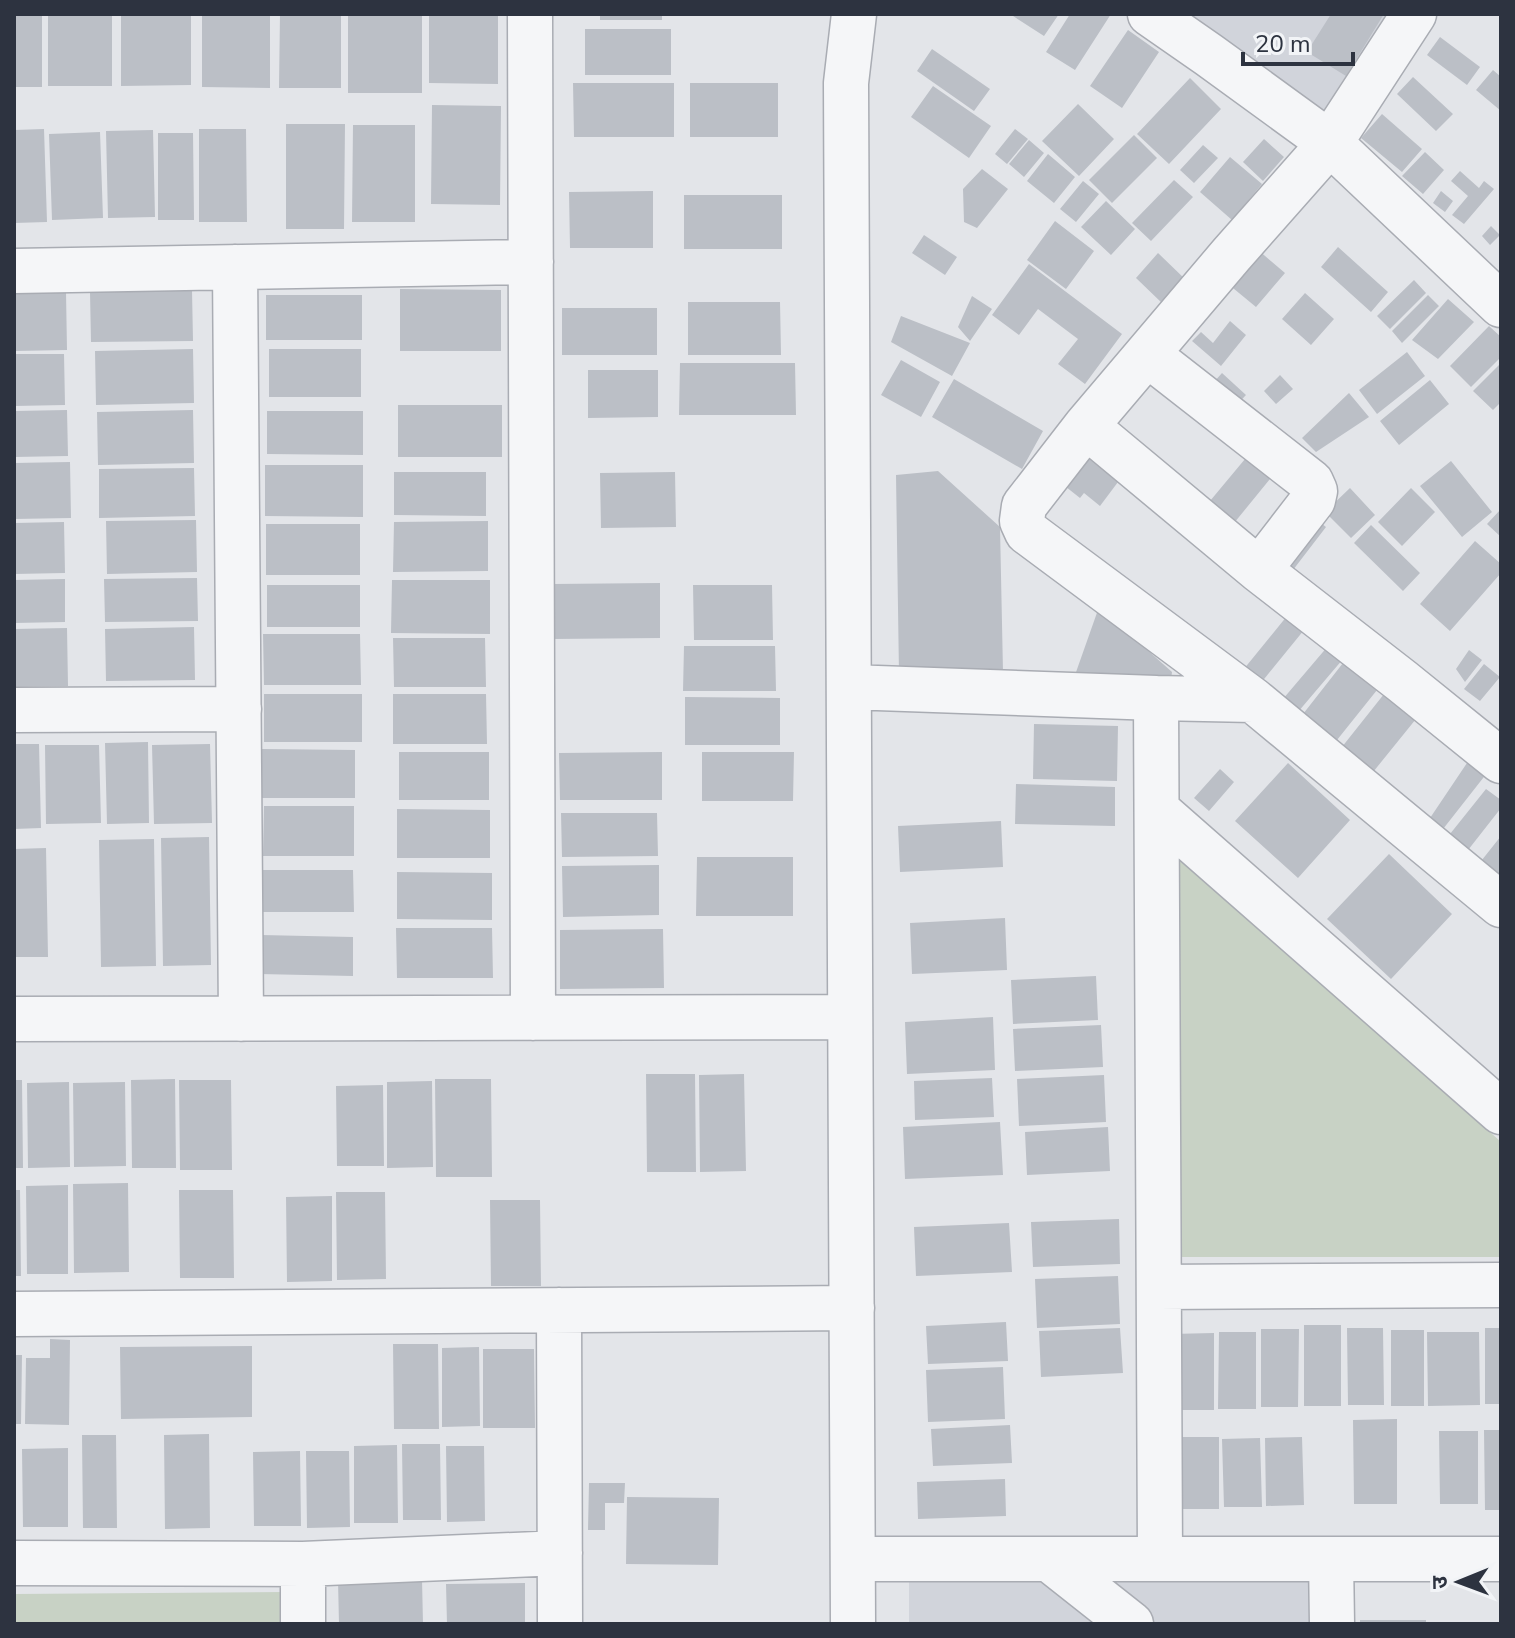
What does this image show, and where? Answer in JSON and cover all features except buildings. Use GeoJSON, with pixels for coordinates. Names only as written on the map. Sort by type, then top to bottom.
{"type":"FeatureCollection","features":[{"type":"Feature","properties":{"kind":"street"},"geometry":{"type":"LineString","coordinates":[[530,14],[533,1018]]}},
{"type":"Feature","properties":{"kind":"street"},"geometry":{"type":"LineString","coordinates":[[853,1624],[846,83],[854,14]]}},
{"type":"Feature","properties":{"kind":"street"},"geometry":{"type":"LineString","coordinates":[[1150,14],[1330,143],[1501,305]]}},
{"type":"Feature","properties":{"kind":"street"},"geometry":{"type":"LineString","coordinates":[[1414,14],[1330,143],[1086,426],[1024,506],[1022,521],[1027,532],[1253,700],[1501,905]]}},
{"type":"Feature","properties":{"kind":"street"},"geometry":{"type":"LineString","coordinates":[[14,271],[531,262]]}},
{"type":"Feature","properties":{"kind":"street"},"geometry":{"type":"LineString","coordinates":[[235,267],[241,1019]]}},
{"type":"Feature","properties":{"kind":"street"},"geometry":{"type":"LineString","coordinates":[[1147,354],[1311,482],[1315,491],[1313,500],[1259,570]]}},
{"type":"Feature","properties":{"kind":"street"},"geometry":{"type":"LineString","coordinates":[[1086,426],[1259,570],[1501,761]]}},
{"type":"Feature","properties":{"kind":"street"},"geometry":{"type":"LineString","coordinates":[[849,687],[1253,700]]}},
{"type":"Feature","properties":{"kind":"street"},"geometry":{"type":"LineString","coordinates":[[1156,698],[1160,1559]]}},
{"type":"Feature","properties":{"kind":"street"},"geometry":{"type":"LineString","coordinates":[[14,710],[239,709]]}},
{"type":"Feature","properties":{"kind":"street"},"geometry":{"type":"LineString","coordinates":[[1157,810],[1501,1112]]}},
{"type":"Feature","properties":{"kind":"street"},"geometry":{"type":"LineString","coordinates":[[14,1019],[850,1017]]}},
{"type":"Feature","properties":{"kind":"street"},"geometry":{"type":"LineString","coordinates":[[1159,1287],[1501,1285]]}},
{"type":"Feature","properties":{"kind":"street"},"geometry":{"type":"LineString","coordinates":[[14,1314],[852,1308]]}},
{"type":"Feature","properties":{"kind":"street"},"geometry":{"type":"LineString","coordinates":[[559,1310],[560,1624]]}},
{"type":"Feature","properties":{"kind":"street"},"geometry":{"type":"LineString","coordinates":[[14,1563],[303,1564],[560,1553]]}},
{"type":"Feature","properties":{"kind":"street"},"geometry":{"type":"LineString","coordinates":[[853,1559],[1501,1559]]}},
{"type":"Feature","properties":{"kind":"street"},"geometry":{"type":"LineString","coordinates":[[1331,1559],[1332,1624]]}},
{"type":"Feature","properties":{"kind":"street"},"geometry":{"type":"LineString","coordinates":[[1050,1560],[1131,1624]]}},
{"type":"Feature","properties":{"kind":"street"},"geometry":{"type":"LineString","coordinates":[[303,1564],[303,1624]]}},
{"type":"Feature","properties":{"kind":"shaded area"},"geometry":{"type":"Polygon","coordinates":[[[1182,14],[1389,14],[1327,114],[1182,14]]]}},
{"type":"Feature","properties":{"kind":"shaded area"},"geometry":{"type":"Polygon","coordinates":[[[1179,852],[1501,1142],[1501,1257],[1180,1257],[1179,852]]]}},
{"type":"Feature","properties":{"kind":"shaded area"},"geometry":{"type":"Polygon","coordinates":[[[909,1569],[1325,1569],[1326,1624],[909,1624],[909,1569]]]}},
{"type":"Feature","properties":{"kind":"shaded area"},"geometry":{"type":"Polygon","coordinates":[[[285,1592],[286,1624],[14,1624],[14,1594],[285,1592]]]}}]}
